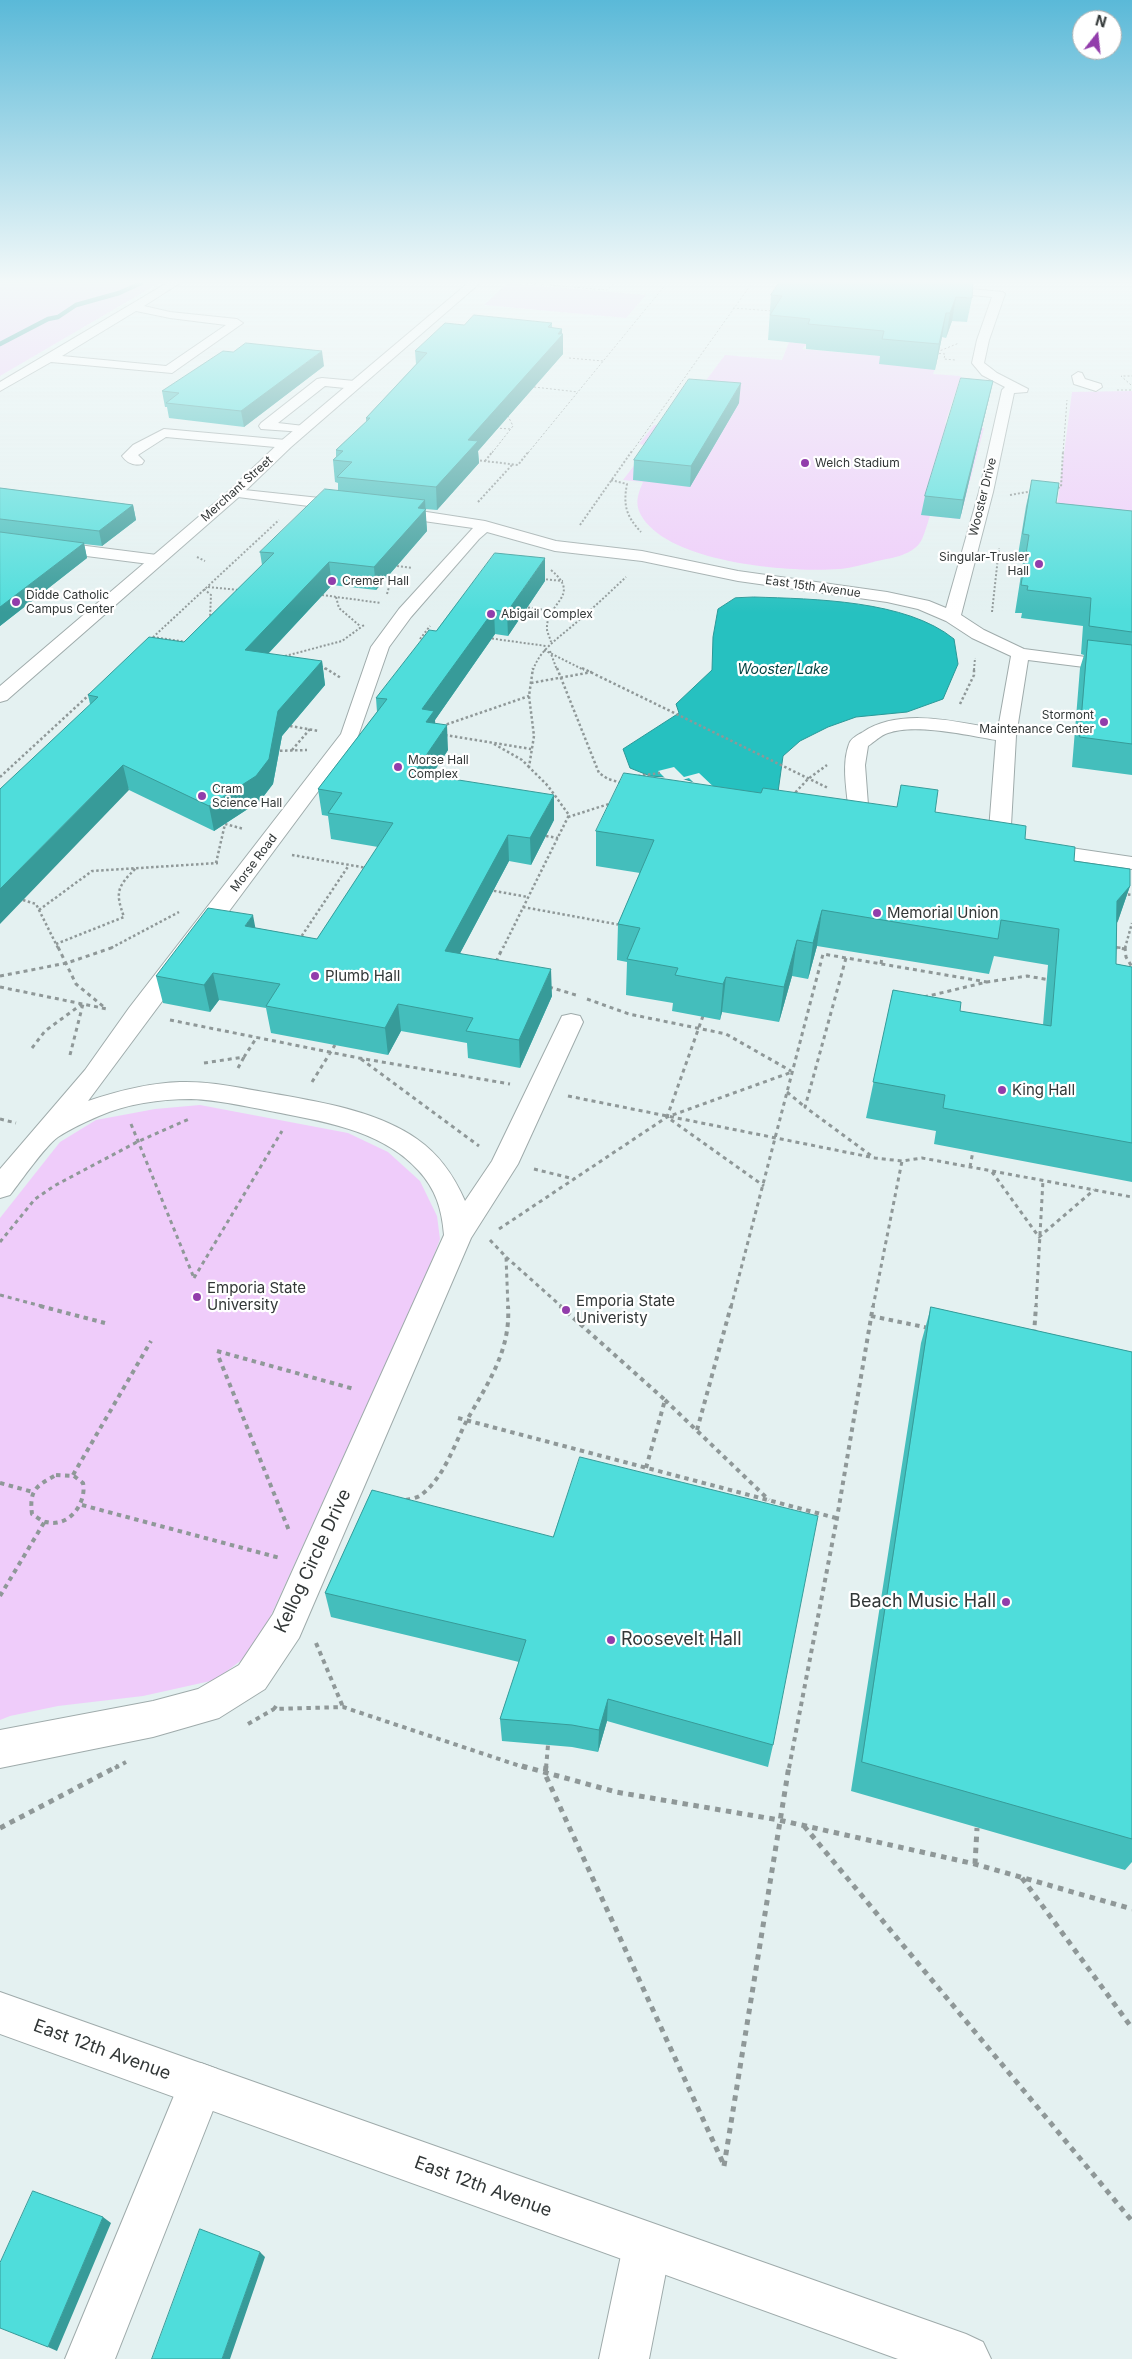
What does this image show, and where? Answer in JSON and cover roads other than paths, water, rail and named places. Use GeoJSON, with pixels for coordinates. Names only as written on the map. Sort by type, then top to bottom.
{"type":"FeatureCollection","features":[{"type":"Feature","properties":{"kind":"street"},"geometry":{"type":"LineString","coordinates":[[302,430],[266,426],[308,393]]}},
{"type":"Feature","properties":{"kind":"street","name":"Merchant Street"},"geometry":{"type":"LineString","coordinates":[[0,696],[235,493],[286,444],[345,393]]}},
{"type":"Feature","properties":{"kind":"street","name":"Wooster Drive"},"geometry":{"type":"LineString","coordinates":[[952,617],[986,492],[1007,393]]}},
{"type":"Feature","properties":{"kind":"street"},"geometry":{"type":"LineString","coordinates":[[137,460],[129,456],[138,448],[164,434],[286,444]]}},
{"type":"Feature","properties":{"kind":"street","name":"East 15th Avenue"},"geometry":{"type":"LineString","coordinates":[[235,493],[439,517],[485,526],[555,546],[642,556],[738,576],[923,605],[952,617],[978,634],[1020,654],[1132,668]]}},
{"type":"Feature","properties":{"kind":"street","name":"Morse Road"},"geometry":{"type":"LineString","coordinates":[[0,1188],[94,1076],[138,1014],[350,736],[364,689],[380,647],[405,613],[473,536],[485,526]]}},
{"type":"Feature","properties":{"kind":"street"},"geometry":{"type":"LineString","coordinates":[[0,540],[156,560]]}},
{"type":"Feature","properties":{"kind":"street"},"geometry":{"type":"LineString","coordinates":[[1020,654],[989,842],[1132,863]]}},
{"type":"Feature","properties":{"kind":"street"},"geometry":{"type":"LineString","coordinates":[[858,805],[855,765],[859,742],[882,728],[929,725],[1006,736]]}},
{"type":"Feature","properties":{"kind":"street","name":"Kellog Circle Drive"},"geometry":{"type":"LineString","coordinates":[[0,1749],[153,1719],[206,1704],[252,1678],[286,1626],[472,1236],[571,1022]]}},
{"type":"Feature","properties":{"kind":"street"},"geometry":{"type":"LineString","coordinates":[[46,1132],[95,1107],[124,1099],[179,1091],[224,1094],[297,1107],[366,1124],[393,1136],[420,1154],[438,1174],[455,1210],[472,1236]]}},
{"type":"Feature","properties":{"kind":"street","name":"East 12th Avenue"},"geometry":{"type":"LineString","coordinates":[[0,2013],[966,2359]]}},
{"type":"Feature","properties":{"kind":"street"},"geometry":{"type":"LineString","coordinates":[[90,2359],[201,2085]]}},
{"type":"Feature","properties":{"kind":"street"},"geometry":{"type":"LineString","coordinates":[[624,2359],[647,2246]]}},
{"type":"Feature","properties":{"kind":"water","name":"Wooster Lake"},"geometry":{"type":"Polygon","coordinates":[[[754,597],[858,604],[911,616],[934,626],[954,639],[958,664],[943,699],[907,712],[856,717],[828,727],[800,741],[783,756],[778,792],[740,796],[681,778],[650,776],[630,768],[623,749],[679,713],[676,704],[712,670],[713,637],[718,609],[735,598],[754,597]]]}},
{"type":"Feature","properties":{"kind":"place","name":"Welch Stadium"},"geometry":{"type":"Point","coordinates":[805,463]}},
{"type":"Feature","properties":{"kind":"place","name":"Singular-Trusler Hall"},"geometry":{"type":"Point","coordinates":[1039,564]}},
{"type":"Feature","properties":{"kind":"place","name":"Cremer Hall"},"geometry":{"type":"Point","coordinates":[332,581]}},
{"type":"Feature","properties":{"kind":"place","name":"Didde Catholic Campus Center"},"geometry":{"type":"Point","coordinates":[16,602]}},
{"type":"Feature","properties":{"kind":"place","name":"Abigail Complex"},"geometry":{"type":"Point","coordinates":[491,614]}},
{"type":"Feature","properties":{"kind":"place","name":"Stormont Maintenance Center"},"geometry":{"type":"Point","coordinates":[1104,722]}},
{"type":"Feature","properties":{"kind":"place","name":"Morse Hall Complex"},"geometry":{"type":"Point","coordinates":[398,767]}},
{"type":"Feature","properties":{"kind":"place","name":"Cram Science Hall"},"geometry":{"type":"Point","coordinates":[202,796]}},
{"type":"Feature","properties":{"kind":"place","name":"Memorial Union"},"geometry":{"type":"Point","coordinates":[877,913]}},
{"type":"Feature","properties":{"kind":"place","name":"Plumb Hall"},"geometry":{"type":"Point","coordinates":[315,976]}},
{"type":"Feature","properties":{"kind":"place","name":"King Hall"},"geometry":{"type":"Point","coordinates":[1002,1090]}},
{"type":"Feature","properties":{"kind":"place","name":"Emporia State University"},"geometry":{"type":"Point","coordinates":[197,1297]}},
{"type":"Feature","properties":{"kind":"place","name":"Emporia State Univeristy"},"geometry":{"type":"Point","coordinates":[566,1310]}},
{"type":"Feature","properties":{"kind":"place","name":"Beach Music Hall"},"geometry":{"type":"Point","coordinates":[1006,1602]}},
{"type":"Feature","properties":{"kind":"place","name":"Roosevelt Hall"},"geometry":{"type":"Point","coordinates":[611,1640]}}]}
